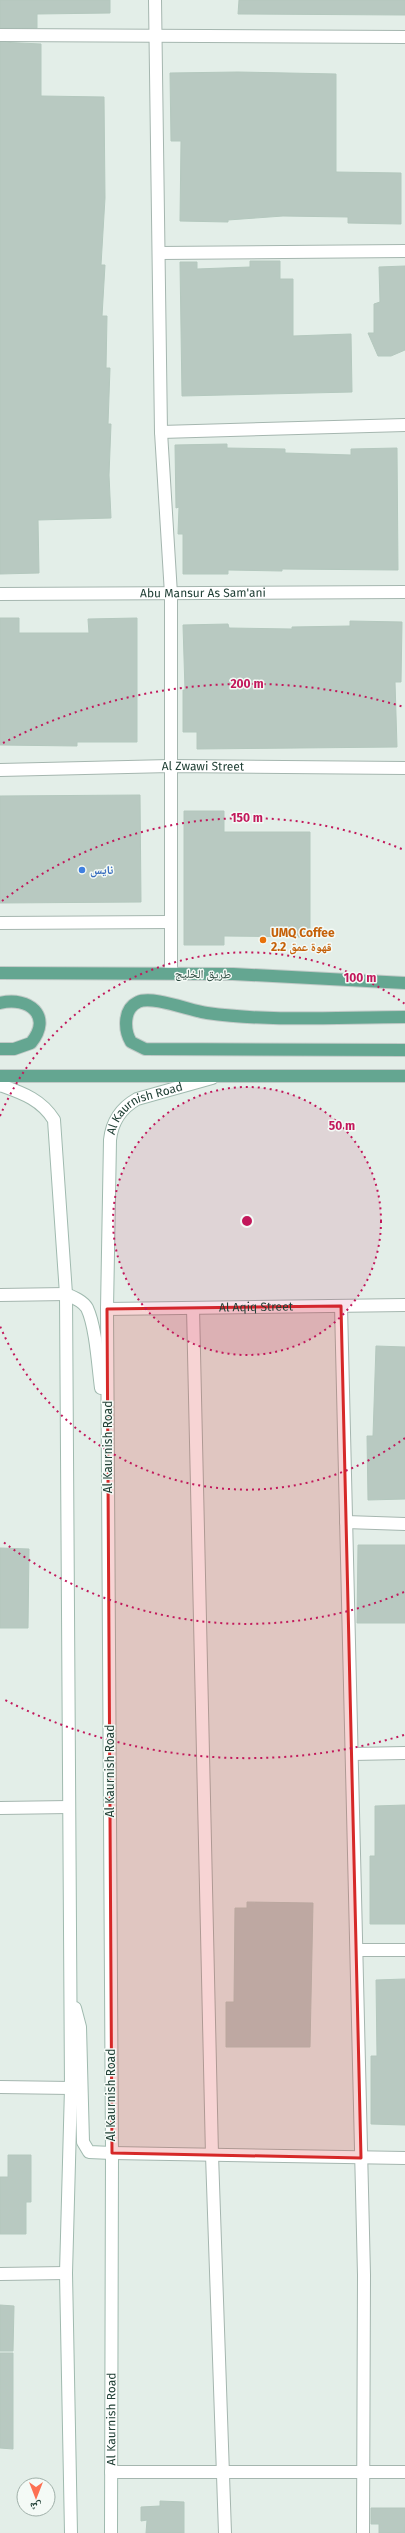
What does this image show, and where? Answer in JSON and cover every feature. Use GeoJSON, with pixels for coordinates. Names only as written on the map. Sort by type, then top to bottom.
{"type":"FeatureCollection","features":[{"type":"Feature","properties":{"kind":"main road","name":"طريق الخليج"},"geometry":{"type":"LineString","coordinates":[[0,973],[233,974],[405,983]]}},
{"type":"Feature","properties":{"kind":"main road"},"geometry":{"type":"LineString","coordinates":[[0,1003],[17,1000],[26,1003],[36,1013],[39,1020],[39,1029],[31,1043],[14,1049],[0,1049]]}},
{"type":"Feature","properties":{"kind":"main road"},"geometry":{"type":"LineString","coordinates":[[405,1017],[225,1016],[146,1000],[133,1006],[126,1020],[126,1029],[131,1042],[145,1049],[405,1050]]}},
{"type":"Feature","properties":{"kind":"main road"},"geometry":{"type":"LineString","coordinates":[[0,1076],[213,1078],[405,1076]]}},
{"type":"Feature","properties":{"kind":"street"},"geometry":{"type":"LineString","coordinates":[[155,0],[161,432],[171,594],[171,973]]}},
{"type":"Feature","properties":{"kind":"street"},"geometry":{"type":"LineString","coordinates":[[0,35],[405,37]]}},
{"type":"Feature","properties":{"kind":"street"},"geometry":{"type":"LineString","coordinates":[[158,253],[405,251]]}},
{"type":"Feature","properties":{"kind":"street"},"geometry":{"type":"LineString","coordinates":[[161,432],[405,425]]}},
{"type":"Feature","properties":{"kind":"street","name":"Abu Mansur As Sam'ani"},"geometry":{"type":"LineString","coordinates":[[0,594],[405,592]]}},
{"type":"Feature","properties":{"kind":"street","name":"Al Zwawi Street"},"geometry":{"type":"LineString","coordinates":[[0,770],[170,766],[405,768]]}},
{"type":"Feature","properties":{"kind":"street"},"geometry":{"type":"LineString","coordinates":[[0,923],[170,922]]}},
{"type":"Feature","properties":{"kind":"street","name":"Al Kaurnish Road"},"geometry":{"type":"LineString","coordinates":[[111,2533],[112,2153],[107,1309],[111,1128],[121,1112],[137,1099],[213,1078]]}},
{"type":"Feature","properties":{"kind":"street"},"geometry":{"type":"LineString","coordinates":[[0,1085],[32,1097],[49,1111],[54,1120],[66,1294],[71,2088],[66,2273],[71,2533]]}},
{"type":"Feature","properties":{"kind":"street"},"geometry":{"type":"LineString","coordinates":[[0,1294],[66,1294],[75,1297],[86,1307],[95,1341],[108,1437]]}},
{"type":"Feature","properties":{"kind":"street"},"geometry":{"type":"LineString","coordinates":[[341,1306],[364,2275],[363,2533]]}},
{"type":"Feature","properties":{"kind":"street","name":"Al Aqiq Street"},"geometry":{"type":"LineString","coordinates":[[107,1309],[405,1306]]}},
{"type":"Feature","properties":{"kind":"street"},"geometry":{"type":"LineString","coordinates":[[193,1308],[212,2155],[226,2533]]}},
{"type":"Feature","properties":{"kind":"street"},"geometry":{"type":"LineString","coordinates":[[346,1522],[405,1524]]}},
{"type":"Feature","properties":{"kind":"street"},"geometry":{"type":"LineString","coordinates":[[352,1754],[405,1753]]}},
{"type":"Feature","properties":{"kind":"street"},"geometry":{"type":"LineString","coordinates":[[0,1808],[69,1807]]}},
{"type":"Feature","properties":{"kind":"street"},"geometry":{"type":"LineString","coordinates":[[357,1950],[405,1950]]}},
{"type":"Feature","properties":{"kind":"street"},"geometry":{"type":"LineString","coordinates":[[70,1990],[80,2028],[83,2142],[89,2152],[405,2158]]}},
{"type":"Feature","properties":{"kind":"street"},"geometry":{"type":"LineString","coordinates":[[0,2087],[71,2088]]}},
{"type":"Feature","properties":{"kind":"street"},"geometry":{"type":"LineString","coordinates":[[0,2274],[66,2273]]}},
{"type":"Feature","properties":{"kind":"street"},"geometry":{"type":"LineString","coordinates":[[111,2472],[405,2472]]}},
{"type":"Feature","properties":{"kind":"highlighted area"},"geometry":{"type":"Polygon","coordinates":[[[341,1306],[361,2158],[112,2153],[107,1309],[341,1306]]]}},
{"type":"Feature","properties":{"kind":"building"},"geometry":{"type":"Polygon","coordinates":[[[0,0],[110,0],[110,13],[37,14],[37,28],[0,28],[0,0]]]}},
{"type":"Feature","properties":{"kind":"building"},"geometry":{"type":"Polygon","coordinates":[[[239,0],[405,0],[405,15],[238,14],[239,0]]]}},
{"type":"Feature","properties":{"kind":"building"},"geometry":{"type":"Polygon","coordinates":[[[0,42],[41,44],[41,96],[104,97],[105,198],[101,265],[105,265],[102,316],[107,316],[106,368],[110,368],[108,424],[111,424],[109,475],[111,518],[38,520],[39,573],[0,574],[0,42]]]}},
{"type":"Feature","properties":{"kind":"building"},"geometry":{"type":"Polygon","coordinates":[[[238,72],[336,74],[336,172],[401,173],[401,224],[348,223],[348,217],[283,216],[228,220],[228,222],[180,221],[181,141],[171,141],[170,73],[238,72]]]}},
{"type":"Feature","properties":{"kind":"building"},"geometry":{"type":"Polygon","coordinates":[[[250,261],[280,261],[280,279],[293,279],[293,336],[351,334],[352,392],[182,396],[180,262],[197,262],[197,269],[250,267],[250,261]]]}},
{"type":"Feature","properties":{"kind":"building"},"geometry":{"type":"Polygon","coordinates":[[[405,266],[405,350],[391,356],[378,356],[368,333],[374,333],[374,304],[380,302],[379,267],[405,266]]]}},
{"type":"Feature","properties":{"kind":"building"},"geometry":{"type":"Polygon","coordinates":[[[227,444],[227,448],[285,449],[285,453],[351,455],[351,449],[397,448],[398,570],[228,570],[228,574],[183,574],[183,534],[178,534],[179,507],[176,508],[175,445],[227,444]]]}},
{"type":"Feature","properties":{"kind":"building"},"geometry":{"type":"Polygon","coordinates":[[[0,618],[19,618],[19,633],[89,633],[88,619],[137,618],[137,742],[77,742],[77,746],[0,745],[0,618]]]}},
{"type":"Feature","properties":{"kind":"building"},"geometry":{"type":"Polygon","coordinates":[[[350,621],[402,622],[401,682],[395,682],[397,747],[197,749],[197,732],[183,732],[183,690],[185,690],[183,625],[228,624],[229,628],[292,629],[292,627],[350,626],[350,621]]]}},
{"type":"Feature","properties":{"kind":"building"},"geometry":{"type":"Polygon","coordinates":[[[140,795],[141,902],[0,903],[0,796],[140,795]]]}},
{"type":"Feature","properties":{"kind":"building"},"geometry":{"type":"Polygon","coordinates":[[[184,811],[224,811],[224,832],[310,832],[310,937],[224,936],[224,945],[184,945],[184,811]]]}},
{"type":"Feature","properties":{"kind":"building"},"geometry":{"type":"Polygon","coordinates":[[[376,1346],[405,1347],[405,1499],[368,1500],[367,1436],[373,1436],[376,1346]]]}},
{"type":"Feature","properties":{"kind":"building"},"geometry":{"type":"Polygon","coordinates":[[[358,1545],[405,1545],[405,1623],[357,1623],[358,1545]]]}},
{"type":"Feature","properties":{"kind":"building"},"geometry":{"type":"Polygon","coordinates":[[[0,1548],[29,1549],[28,1628],[0,1628],[0,1548]]]}},
{"type":"Feature","properties":{"kind":"building"},"geometry":{"type":"Polygon","coordinates":[[[405,1805],[405,1924],[370,1924],[370,1856],[375,1856],[375,1806],[405,1805]]]}},
{"type":"Feature","properties":{"kind":"building"},"geometry":{"type":"Polygon","coordinates":[[[247,1902],[313,1903],[310,2047],[226,2047],[226,2002],[234,2002],[235,1908],[247,1908],[247,1902]]]}},
{"type":"Feature","properties":{"kind":"building"},"geometry":{"type":"Polygon","coordinates":[[[405,1979],[405,2125],[371,2124],[371,2056],[377,2056],[376,1980],[405,1979]]]}},
{"type":"Feature","properties":{"kind":"building"},"geometry":{"type":"Polygon","coordinates":[[[8,2155],[31,2155],[31,2202],[26,2202],[26,2234],[0,2234],[0,2177],[8,2177],[8,2155]]]}},
{"type":"Feature","properties":{"kind":"building"},"geometry":{"type":"Polygon","coordinates":[[[0,2305],[14,2306],[13,2351],[0,2351],[0,2305]]]}},
{"type":"Feature","properties":{"kind":"building"},"geometry":{"type":"Polygon","coordinates":[[[0,2353],[13,2353],[13,2449],[0,2448],[0,2353]]]}},
{"type":"Feature","properties":{"kind":"building"},"geometry":{"type":"Polygon","coordinates":[[[160,2501],[184,2502],[184,2533],[146,2533],[147,2520],[141,2521],[141,2507],[160,2506],[160,2501]]]}},
{"type":"Feature","properties":{"kind":"building"},"geometry":{"type":"Polygon","coordinates":[[[371,2508],[405,2508],[405,2533],[379,2533],[379,2524],[371,2524],[371,2508]]]}},
{"type":"Feature","properties":{"kind":"place","name":"نايس"},"geometry":{"type":"Point","coordinates":[82,870]}},
{"type":"Feature","properties":{"kind":"place","name":"UMQ Coffee 2.2 قهوة عمق"},"geometry":{"type":"Point","coordinates":[263,940]}}]}
